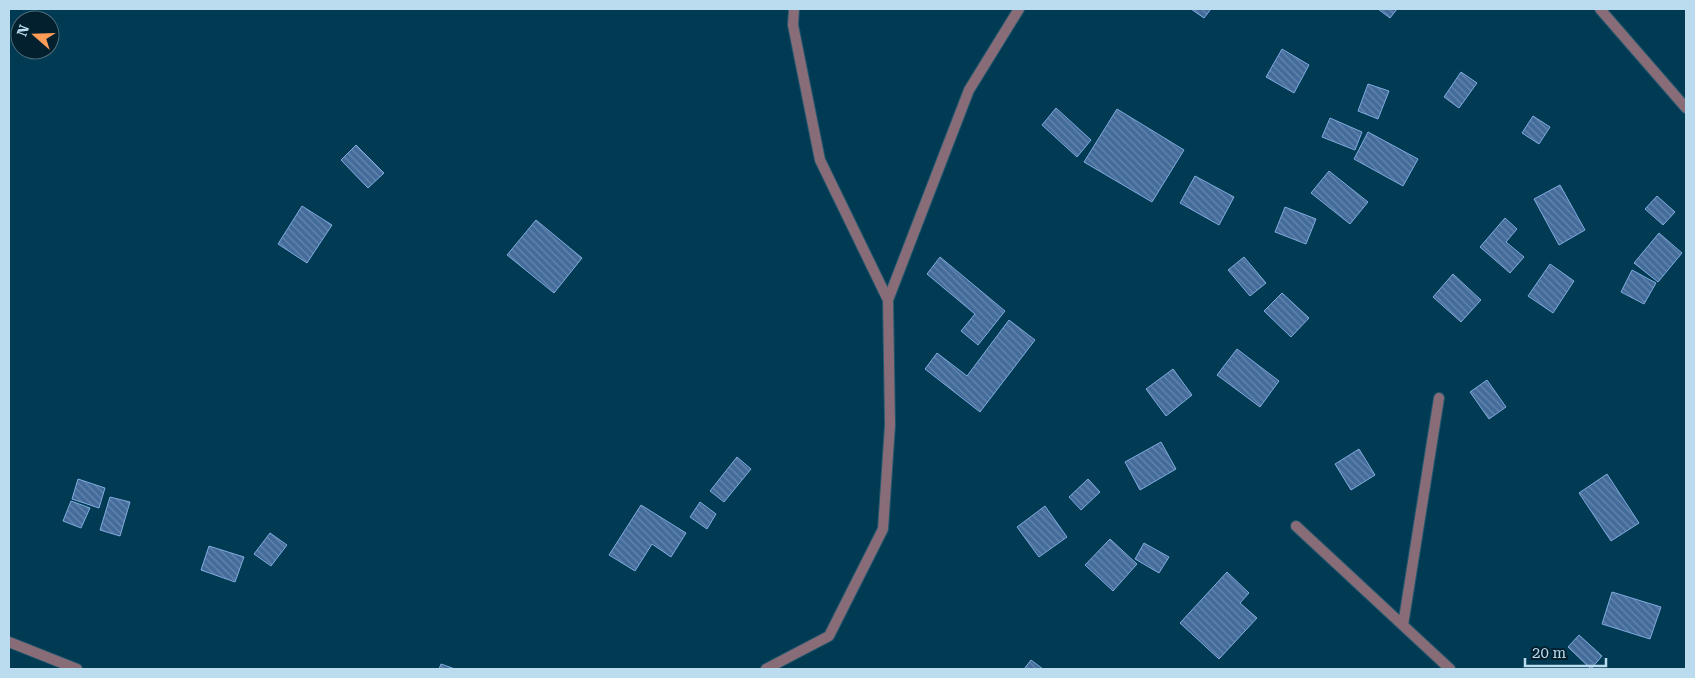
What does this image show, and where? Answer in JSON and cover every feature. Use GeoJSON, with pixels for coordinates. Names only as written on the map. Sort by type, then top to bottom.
{"type":"FeatureCollection","features":[{"type":"Feature","properties":{"kind":"street"},"geometry":{"type":"LineString","coordinates":[[794,9],[793,25],[820,160],[888,300]]}},
{"type":"Feature","properties":{"kind":"street"},"geometry":{"type":"LineString","coordinates":[[766,669],[828,636],[883,529],[890,425],[888,300],[969,90],[1018,9]]}},
{"type":"Feature","properties":{"kind":"street"},"geometry":{"type":"LineString","coordinates":[[1600,9],[1686,108]]}},
{"type":"Feature","properties":{"kind":"street"},"geometry":{"type":"LineString","coordinates":[[1403,625],[1438,398]]}},
{"type":"Feature","properties":{"kind":"street"},"geometry":{"type":"LineString","coordinates":[[1296,526],[1450,669]]}},
{"type":"Feature","properties":{"kind":"street"},"geometry":{"type":"LineString","coordinates":[[9,642],[77,669]]}},
{"type":"Feature","properties":{"kind":"building"},"geometry":{"type":"Polygon","coordinates":[[[1191,9],[1211,9],[1204,18],[1191,9]]]}},
{"type":"Feature","properties":{"kind":"building"},"geometry":{"type":"Polygon","coordinates":[[[1378,9],[1397,9],[1390,18],[1378,9]]]}},
{"type":"Feature","properties":{"kind":"building"},"geometry":{"type":"Polygon","coordinates":[[[1282,49],[1309,65],[1294,93],[1266,77],[1282,49]]]}},
{"type":"Feature","properties":{"kind":"building"},"geometry":{"type":"Polygon","coordinates":[[[1461,72],[1477,83],[1459,108],[1444,97],[1461,72]]]}},
{"type":"Feature","properties":{"kind":"building"},"geometry":{"type":"Polygon","coordinates":[[[1368,84],[1389,91],[1378,119],[1358,111],[1368,84]]]}},
{"type":"Feature","properties":{"kind":"building"},"geometry":{"type":"Polygon","coordinates":[[[1056,108],[1091,140],[1077,157],[1042,125],[1056,108]]]}},
{"type":"Feature","properties":{"kind":"building"},"geometry":{"type":"Polygon","coordinates":[[[1117,109],[1184,150],[1152,202],[1084,162],[1117,109]]]}},
{"type":"Feature","properties":{"kind":"building"},"geometry":{"type":"Polygon","coordinates":[[[1533,116],[1550,127],[1539,144],[1522,133],[1533,116]]]}},
{"type":"Feature","properties":{"kind":"building"},"geometry":{"type":"Polygon","coordinates":[[[1330,118],[1362,132],[1355,150],[1322,137],[1330,118]]]}},
{"type":"Feature","properties":{"kind":"building"},"geometry":{"type":"Polygon","coordinates":[[[1368,132],[1418,159],[1403,186],[1354,159],[1368,132]]]}},
{"type":"Feature","properties":{"kind":"building"},"geometry":{"type":"Polygon","coordinates":[[[356,145],[384,173],[368,188],[341,160],[356,145]]]}},
{"type":"Feature","properties":{"kind":"building"},"geometry":{"type":"Polygon","coordinates":[[[1329,171],[1368,202],[1350,224],[1311,193],[1329,171]]]}},
{"type":"Feature","properties":{"kind":"building"},"geometry":{"type":"Polygon","coordinates":[[[1195,176],[1234,197],[1219,225],[1180,203],[1195,176]]]}},
{"type":"Feature","properties":{"kind":"building"},"geometry":{"type":"Polygon","coordinates":[[[1560,185],[1585,230],[1559,245],[1534,199],[1560,185]]]}},
{"type":"Feature","properties":{"kind":"building"},"geometry":{"type":"Polygon","coordinates":[[[1657,196],[1675,212],[1663,225],[1645,209],[1657,196]]]}},
{"type":"Feature","properties":{"kind":"building"},"geometry":{"type":"Polygon","coordinates":[[[302,206],[332,225],[307,263],[278,244],[302,206]]]}},
{"type":"Feature","properties":{"kind":"building"},"geometry":{"type":"Polygon","coordinates":[[[1285,207],[1316,219],[1306,244],[1275,232],[1285,207]]]}},
{"type":"Feature","properties":{"kind":"building"},"geometry":{"type":"Polygon","coordinates":[[[1505,218],[1517,229],[1506,242],[1524,257],[1510,273],[1480,247],[1505,218]]]}},
{"type":"Feature","properties":{"kind":"building"},"geometry":{"type":"Polygon","coordinates":[[[536,220],[582,258],[554,293],[507,255],[536,220]]]}},
{"type":"Feature","properties":{"kind":"building"},"geometry":{"type":"Polygon","coordinates":[[[1659,233],[1682,253],[1658,282],[1634,263],[1659,233]]]}},
{"type":"Feature","properties":{"kind":"building"},"geometry":{"type":"Polygon","coordinates":[[[940,257],[1005,311],[978,345],[961,331],[975,314],[927,274],[940,257]]]}},
{"type":"Feature","properties":{"kind":"building"},"geometry":{"type":"Polygon","coordinates":[[[1244,257],[1266,283],[1250,296],[1228,270],[1244,257]]]}},
{"type":"Feature","properties":{"kind":"building"},"geometry":{"type":"Polygon","coordinates":[[[1550,264],[1574,281],[1553,313],[1528,296],[1550,264]]]}},
{"type":"Feature","properties":{"kind":"building"},"geometry":{"type":"Polygon","coordinates":[[[1632,270],[1656,283],[1644,304],[1621,292],[1632,270]]]}},
{"type":"Feature","properties":{"kind":"building"},"geometry":{"type":"Polygon","coordinates":[[[1453,274],[1481,300],[1461,322],[1433,297],[1453,274]]]}},
{"type":"Feature","properties":{"kind":"building"},"geometry":{"type":"Polygon","coordinates":[[[1282,293],[1309,318],[1291,337],[1264,311],[1282,293]]]}},
{"type":"Feature","properties":{"kind":"building"},"geometry":{"type":"Polygon","coordinates":[[[1009,320],[1035,340],[980,412],[925,369],[937,353],[967,376],[1009,320]]]}},
{"type":"Feature","properties":{"kind":"building"},"geometry":{"type":"Polygon","coordinates":[[[1237,349],[1279,381],[1260,407],[1217,375],[1237,349]]]}},
{"type":"Feature","properties":{"kind":"building"},"geometry":{"type":"Polygon","coordinates":[[[1173,369],[1192,395],[1166,416],[1146,389],[1173,369]]]}},
{"type":"Feature","properties":{"kind":"building"},"geometry":{"type":"Polygon","coordinates":[[[1487,380],[1506,407],[1489,419],[1470,392],[1487,380]]]}},
{"type":"Feature","properties":{"kind":"building"},"geometry":{"type":"Polygon","coordinates":[[[1161,442],[1176,469],[1140,490],[1125,462],[1161,442]]]}},
{"type":"Feature","properties":{"kind":"building"},"geometry":{"type":"Polygon","coordinates":[[[1359,449],[1375,475],[1351,490],[1335,464],[1359,449]]]}},
{"type":"Feature","properties":{"kind":"building"},"geometry":{"type":"Polygon","coordinates":[[[737,457],[751,469],[724,502],[710,491],[737,457]]]}},
{"type":"Feature","properties":{"kind":"building"},"geometry":{"type":"Polygon","coordinates":[[[1607,474],[1639,523],[1611,541],[1579,493],[1607,474]]]}},
{"type":"Feature","properties":{"kind":"building"},"geometry":{"type":"Polygon","coordinates":[[[78,479],[105,488],[99,508],[72,499],[78,479]]]}},
{"type":"Feature","properties":{"kind":"building"},"geometry":{"type":"Polygon","coordinates":[[[1088,479],[1100,492],[1081,510],[1069,497],[1088,479]]]}},
{"type":"Feature","properties":{"kind":"building"},"geometry":{"type":"Polygon","coordinates":[[[110,497],[130,502],[120,536],[100,530],[110,497]]]}},
{"type":"Feature","properties":{"kind":"building"},"geometry":{"type":"Polygon","coordinates":[[[71,501],[90,508],[81,528],[63,521],[71,501]]]}},
{"type":"Feature","properties":{"kind":"building"},"geometry":{"type":"Polygon","coordinates":[[[700,502],[716,514],[707,529],[690,517],[700,502]]]}},
{"type":"Feature","properties":{"kind":"building"},"geometry":{"type":"Polygon","coordinates":[[[641,505],[686,533],[671,557],[652,544],[635,571],[609,555],[641,505]]]}},
{"type":"Feature","properties":{"kind":"building"},"geometry":{"type":"Polygon","coordinates":[[[1045,506],[1067,537],[1039,557],[1017,527],[1045,506]]]}},
{"type":"Feature","properties":{"kind":"building"},"geometry":{"type":"Polygon","coordinates":[[[270,533],[287,545],[271,566],[254,554],[270,533]]]}},
{"type":"Feature","properties":{"kind":"building"},"geometry":{"type":"Polygon","coordinates":[[[1110,539],[1137,564],[1113,591],[1085,565],[1110,539]]]}},
{"type":"Feature","properties":{"kind":"building"},"geometry":{"type":"Polygon","coordinates":[[[1144,543],[1169,557],[1159,573],[1135,559],[1144,543]]]}},
{"type":"Feature","properties":{"kind":"building"},"geometry":{"type":"Polygon","coordinates":[[[209,546],[244,557],[235,582],[201,570],[209,546]]]}},
{"type":"Feature","properties":{"kind":"building"},"geometry":{"type":"Polygon","coordinates":[[[1227,572],[1249,593],[1240,603],[1257,618],[1219,659],[1180,623],[1227,572]]]}},
{"type":"Feature","properties":{"kind":"building"},"geometry":{"type":"Polygon","coordinates":[[[1612,592],[1661,607],[1650,639],[1602,624],[1612,592]]]}},
{"type":"Feature","properties":{"kind":"building"},"geometry":{"type":"Polygon","coordinates":[[[1579,635],[1602,656],[1591,669],[1568,647],[1579,635]]]}},
{"type":"Feature","properties":{"kind":"building"},"geometry":{"type":"Polygon","coordinates":[[[1031,660],[1043,669],[1024,669],[1031,660]]]}},
{"type":"Feature","properties":{"kind":"building"},"geometry":{"type":"Polygon","coordinates":[[[441,664],[455,669],[439,669],[441,664]]]}}]}
